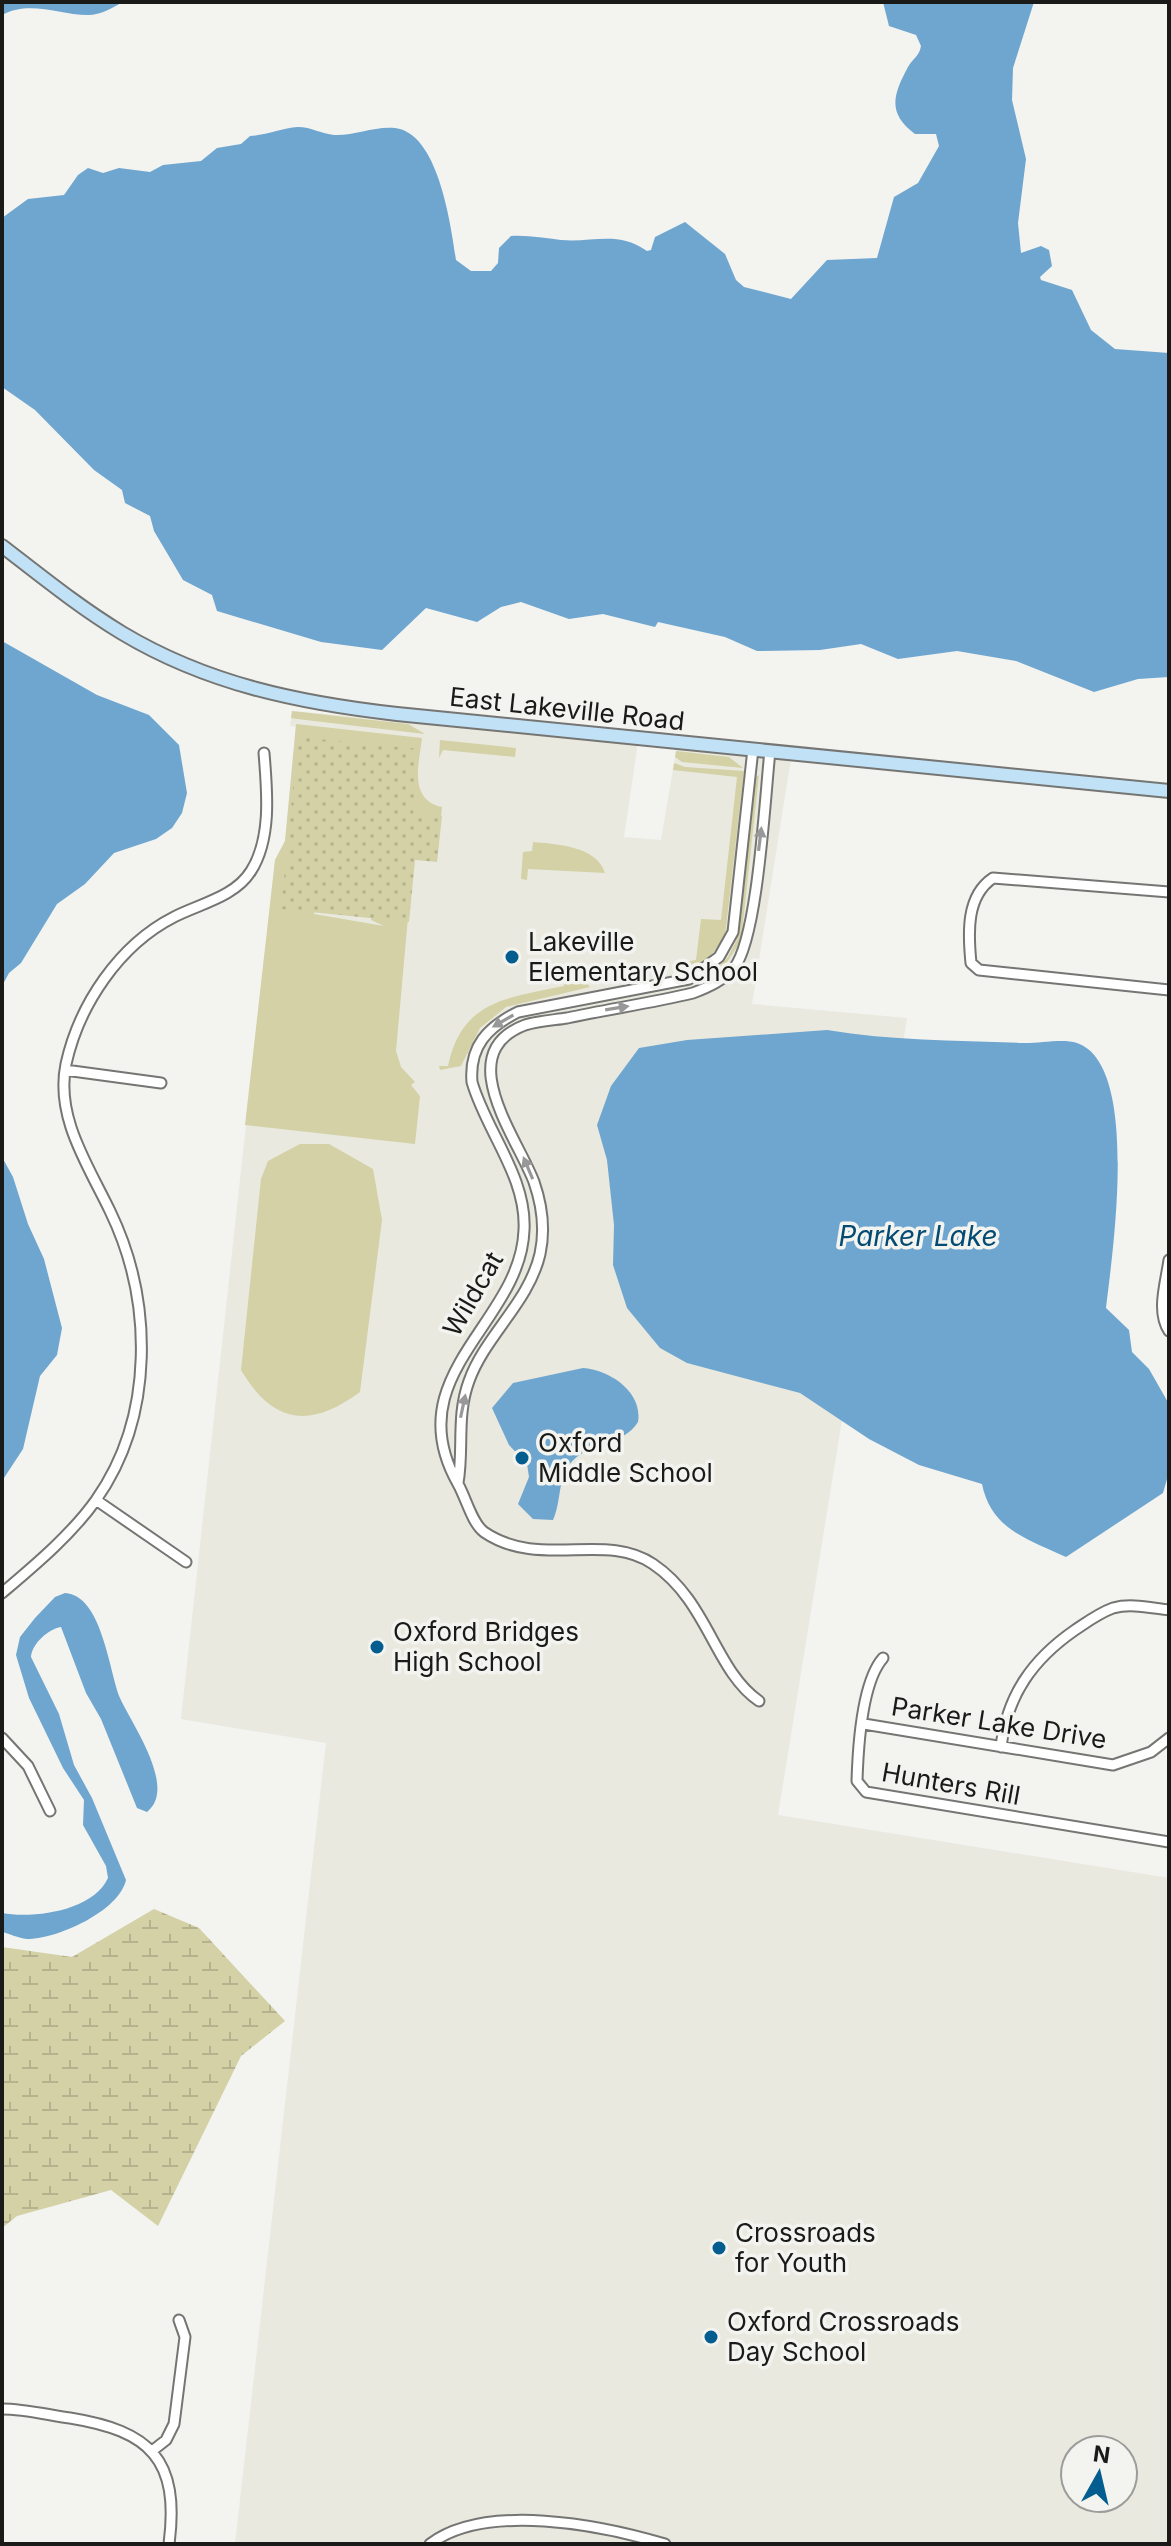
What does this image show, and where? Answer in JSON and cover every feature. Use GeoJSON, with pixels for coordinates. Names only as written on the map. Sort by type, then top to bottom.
{"type":"FeatureCollection","features":[{"type":"Feature","properties":{"kind":"main road","name":"East Lakeville Road"},"geometry":{"type":"LineString","coordinates":[[2,546],[77,603],[134,640],[207,674],[262,692],[349,709],[1169,791]]}},
{"type":"Feature","properties":{"kind":"street"},"geometry":{"type":"LineString","coordinates":[[753,749],[733,932],[719,957],[705,970],[670,983],[518,1012],[494,1024],[480,1041],[470,1066],[472,1082],[490,1079],[488,1068],[495,1050],[525,1025],[674,998],[715,985],[733,969],[750,937],[770,751]]}},
{"type":"Feature","properties":{"kind":"street"},"geometry":{"type":"LineString","coordinates":[[2,1593],[71,1530],[96,1500],[117,1463],[130,1426],[143,1363],[141,1303],[115,1220],[69,1124],[63,1098],[65,1070],[79,1021],[96,991],[123,956],[171,918],[231,891],[251,871],[266,816],[264,753]]}},
{"type":"Feature","properties":{"kind":"street"},"geometry":{"type":"LineString","coordinates":[[1169,892],[993,878],[979,887],[973,905],[970,949],[971,963],[988,972],[1169,990]]}},
{"type":"Feature","properties":{"kind":"street"},"geometry":{"type":"LineString","coordinates":[[670,983],[674,998]]}},
{"type":"Feature","properties":{"kind":"street"},"geometry":{"type":"LineString","coordinates":[[65,1070],[161,1083]]}},
{"type":"Feature","properties":{"kind":"street","name":"Wildcat"},"geometry":{"type":"LineString","coordinates":[[458,1483],[461,1410],[470,1379],[521,1297],[540,1256],[542,1231],[534,1183],[490,1079]]}},
{"type":"Feature","properties":{"kind":"street","name":"Wildcat"},"geometry":{"type":"LineString","coordinates":[[472,1082],[518,1188],[524,1230],[523,1251],[506,1288],[453,1372],[440,1438],[447,1468],[458,1483],[481,1530],[513,1546],[550,1552],[616,1551],[650,1562],[674,1579],[693,1602],[742,1689],[759,1701]]}},
{"type":"Feature","properties":{"kind":"street"},"geometry":{"type":"LineString","coordinates":[[1169,1260],[1162,1311],[1162,1320],[1169,1331]]}},
{"type":"Feature","properties":{"kind":"street"},"geometry":{"type":"LineString","coordinates":[[96,1500],[186,1562]]}},
{"type":"Feature","properties":{"kind":"street"},"geometry":{"type":"LineString","coordinates":[[1001,1747],[1004,1721],[1015,1693],[1044,1653],[1093,1618],[1113,1608],[1129,1606],[1169,1610]]}},
{"type":"Feature","properties":{"kind":"street","name":"Hunters Rill"},"geometry":{"type":"LineString","coordinates":[[883,1658],[868,1684],[857,1781],[866,1792],[1169,1842]]}},
{"type":"Feature","properties":{"kind":"street","name":"Parker Lake Drive"},"geometry":{"type":"LineString","coordinates":[[864,1724],[1113,1765],[1151,1752],[1169,1738]]}},
{"type":"Feature","properties":{"kind":"street"},"geometry":{"type":"LineString","coordinates":[[2,1738],[28,1766],[50,1811]]}},
{"type":"Feature","properties":{"kind":"street"},"geometry":{"type":"LineString","coordinates":[[152,2451],[166,2440],[174,2424],[185,2337],[179,2320]]}},
{"type":"Feature","properties":{"kind":"street"},"geometry":{"type":"LineString","coordinates":[[2,2409],[107,2424],[130,2433],[152,2451],[168,2482],[172,2517],[169,2544]]}},
{"type":"Feature","properties":{"kind":"street"},"geometry":{"type":"LineString","coordinates":[[430,2544],[447,2531],[486,2521],[614,2530],[665,2544]]}},
{"type":"Feature","properties":{"kind":"shaded area"},"geometry":{"type":"Polygon","coordinates":[[[292,711],[638,742],[624,837],[661,840],[677,746],[791,758],[752,1004],[907,1018],[778,1815],[1169,1878],[1169,2544],[235,2544],[326,1743],[181,1719],[275,860],[285,841],[298,727],[290,726],[292,711]]]}},
{"type":"Feature","properties":{"kind":"green space"},"geometry":{"type":"Polygon","coordinates":[[[292,711],[408,724],[425,734],[291,718],[292,711]]]}},
{"type":"Feature","properties":{"kind":"green space"},"geometry":{"type":"Polygon","coordinates":[[[296,724],[422,738],[418,769],[420,789],[431,803],[442,807],[437,860],[389,855],[317,885],[314,914],[384,926],[371,920],[372,906],[408,917],[396,1051],[401,1067],[415,1082],[411,1085],[420,1096],[415,1144],[245,1125],[275,860],[285,841],[296,724]]]}},
{"type":"Feature","properties":{"kind":"green space"},"geometry":{"type":"Polygon","coordinates":[[[298,737],[419,749],[413,813],[442,816],[437,862],[415,860],[409,922],[281,909],[298,737]]]}},
{"type":"Feature","properties":{"kind":"green space"},"geometry":{"type":"Polygon","coordinates":[[[440,740],[516,748],[515,757],[443,750],[439,758],[440,740]]]}},
{"type":"Feature","properties":{"kind":"green space"},"geometry":{"type":"Polygon","coordinates":[[[676,751],[729,757],[743,768],[682,762],[675,757],[676,751]]]}},
{"type":"Feature","properties":{"kind":"green space"},"geometry":{"type":"Polygon","coordinates":[[[674,763],[685,767],[744,771],[725,936],[708,960],[683,971],[674,964],[696,960],[701,919],[721,920],[737,777],[673,770],[674,763]]]}},
{"type":"Feature","properties":{"kind":"green space"},"geometry":{"type":"Polygon","coordinates":[[[759,775],[741,941],[720,973],[686,987],[685,983],[714,972],[728,957],[737,939],[756,777],[759,775]]]}},
{"type":"Feature","properties":{"kind":"green space"},"geometry":{"type":"Polygon","coordinates":[[[533,842],[585,852],[601,864],[605,873],[528,869],[527,880],[521,879],[523,852],[532,851],[533,842]]]}},
{"type":"Feature","properties":{"kind":"green space"},"geometry":{"type":"Polygon","coordinates":[[[565,977],[583,979],[590,987],[506,1007],[480,1028],[461,1066],[440,1070],[439,1066],[448,1066],[464,1027],[476,1015],[506,999],[564,986],[565,977]]]}},
{"type":"Feature","properties":{"kind":"green space"},"geometry":{"type":"Polygon","coordinates":[[[300,1144],[329,1144],[373,1169],[382,1220],[360,1392],[325,1412],[309,1416],[294,1415],[266,1401],[241,1370],[261,1179],[268,1161],[300,1144]]]}},
{"type":"Feature","properties":{"kind":"green space"},"geometry":{"type":"Polygon","coordinates":[[[154,1909],[199,1928],[285,2021],[241,2056],[158,2226],[111,2190],[17,2216],[2,2228],[2,1947],[72,1957],[154,1909]]]}},
{"type":"Feature","properties":{"kind":"water"},"geometry":{"type":"Polygon","coordinates":[[[2,2],[123,2],[93,15],[34,8],[2,15],[2,2]]]}},
{"type":"Feature","properties":{"kind":"water"},"geometry":{"type":"Polygon","coordinates":[[[883,2],[1034,2],[1013,68],[1012,100],[1026,159],[1018,223],[1021,253],[1041,246],[1049,250],[1052,266],[1040,277],[1041,280],[1072,290],[1091,330],[1115,349],[1169,353],[1169,677],[1138,679],[1094,692],[1016,661],[957,651],[898,659],[861,644],[820,650],[757,651],[725,637],[658,622],[655,627],[603,614],[569,619],[521,602],[501,607],[477,622],[426,608],[382,650],[321,642],[217,611],[212,595],[183,580],[154,531],[150,516],[125,503],[122,490],[94,470],[35,410],[2,387],[2,218],[28,199],[64,195],[78,175],[88,168],[103,173],[119,168],[150,172],[163,165],[201,161],[217,148],[241,144],[250,136],[298,127],[334,135],[387,128],[410,134],[422,146],[440,184],[456,260],[471,271],[491,271],[498,263],[499,248],[511,236],[561,240],[615,239],[647,251],[651,250],[655,237],[685,222],[725,254],[736,280],[744,287],[791,299],[827,260],[877,258],[894,197],[918,183],[939,146],[936,134],[915,134],[900,119],[896,95],[921,46],[916,35],[889,26],[883,2]]]}},
{"type":"Feature","properties":{"kind":"water"},"geometry":{"type":"Polygon","coordinates":[[[2,641],[97,695],[149,715],[179,745],[187,793],[182,813],[172,828],[156,839],[114,853],[85,884],[57,904],[21,963],[9,973],[2,986],[2,641]]]}},
{"type":"Feature","properties":{"kind":"water","name":"Parker Lake"},"geometry":{"type":"Polygon","coordinates":[[[827,1030],[924,1040],[1071,1042],[1077,1043],[1097,1059],[1109,1086],[1116,1123],[1118,1164],[1106,1308],[1129,1330],[1132,1352],[1149,1369],[1169,1404],[1169,1472],[1163,1493],[1066,1557],[1025,1538],[1002,1522],[993,1512],[982,1484],[919,1465],[869,1439],[800,1393],[687,1363],[660,1348],[627,1308],[613,1265],[614,1225],[607,1160],[597,1125],[611,1086],[639,1048],[687,1040],[827,1030]]]}},
{"type":"Feature","properties":{"kind":"water"},"geometry":{"type":"Polygon","coordinates":[[[2,1157],[13,1177],[28,1224],[44,1259],[62,1328],[57,1355],[40,1376],[23,1449],[2,1481],[2,1157]]]}},
{"type":"Feature","properties":{"kind":"water"},"geometry":{"type":"Polygon","coordinates":[[[583,1368],[604,1373],[622,1384],[635,1401],[638,1422],[624,1436],[577,1457],[563,1478],[553,1520],[533,1519],[518,1504],[529,1477],[527,1464],[509,1445],[492,1408],[513,1383],[583,1368]]]}},
{"type":"Feature","properties":{"kind":"water"},"geometry":{"type":"Polygon","coordinates":[[[65,1593],[78,1597],[96,1620],[120,1698],[149,1755],[157,1788],[155,1801],[147,1812],[137,1808],[101,1719],[86,1693],[61,1627],[46,1634],[34,1647],[31,1657],[59,1714],[74,1765],[92,1798],[126,1880],[112,1902],[86,1921],[55,1934],[27,1939],[2,1932],[2,1913],[30,1915],[61,1910],[89,1898],[108,1878],[106,1866],[83,1825],[84,1800],[63,1768],[29,1698],[16,1655],[20,1637],[35,1618],[55,1597],[65,1593]]]}},
{"type":"Feature","properties":{"kind":"place","name":"Lakeville Elementary School"},"geometry":{"type":"Point","coordinates":[512,957]}},
{"type":"Feature","properties":{"kind":"place","name":"Oxford Middle School"},"geometry":{"type":"Point","coordinates":[522,1458]}},
{"type":"Feature","properties":{"kind":"place","name":"Oxford Bridges High School"},"geometry":{"type":"Point","coordinates":[377,1647]}},
{"type":"Feature","properties":{"kind":"place","name":"Crossroads for Youth"},"geometry":{"type":"Point","coordinates":[719,2248]}},
{"type":"Feature","properties":{"kind":"place","name":"Oxford Crossroads Day School"},"geometry":{"type":"Point","coordinates":[711,2337]}}]}
